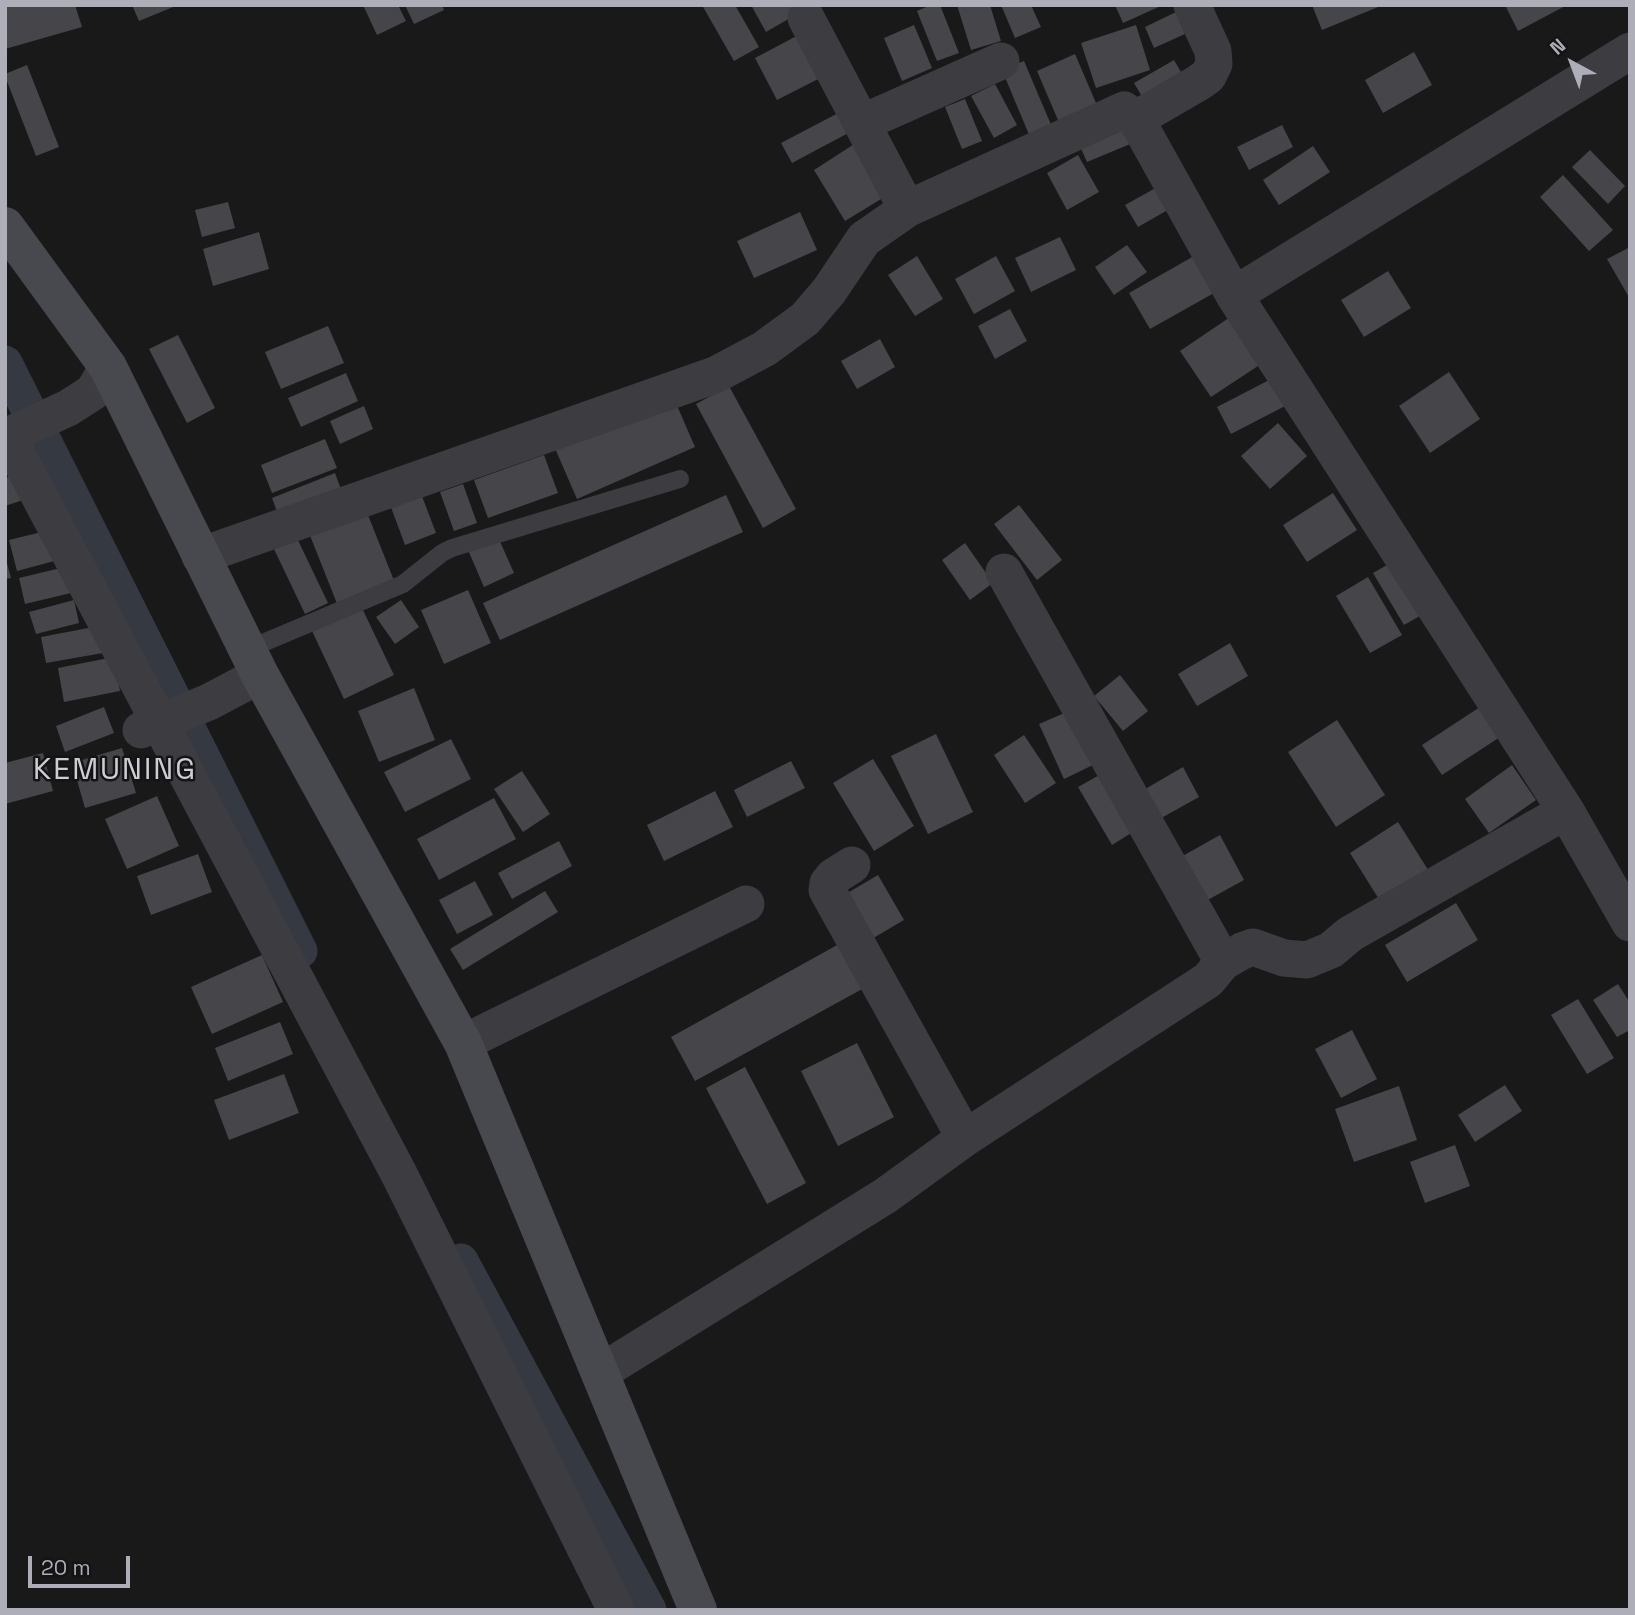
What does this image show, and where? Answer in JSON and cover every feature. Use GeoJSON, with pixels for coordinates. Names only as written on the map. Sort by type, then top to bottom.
{"type":"FeatureCollection","features":[{"type":"Feature","properties":{"kind":"main road"},"geometry":{"type":"LineString","coordinates":[[5,226],[89,389],[200,556],[253,662],[463,1043],[698,1610]]}},
{"type":"Feature","properties":{"kind":"street"},"geometry":{"type":"LineString","coordinates":[[1136,119],[1198,83],[1208,75],[1214,64],[1213,51],[1192,5]]}},
{"type":"Feature","properties":{"kind":"street"},"geometry":{"type":"LineString","coordinates":[[806,18],[907,209]]}},
{"type":"Feature","properties":{"kind":"street"},"geometry":{"type":"LineString","coordinates":[[1234,295],[1630,51]]}},
{"type":"Feature","properties":{"kind":"street"},"geometry":{"type":"LineString","coordinates":[[862,123],[1001,61]]}},
{"type":"Feature","properties":{"kind":"street"},"geometry":{"type":"LineString","coordinates":[[200,556],[715,375],[764,349],[805,318],[829,291],[864,239],[907,209],[1112,113],[1124,110],[1136,119],[1234,295],[1566,811],[1630,923]]}},
{"type":"Feature","properties":{"kind":"street"},"geometry":{"type":"LineString","coordinates":[[89,389],[6,437],[400,1174],[616,1610]]}},
{"type":"Feature","properties":{"kind":"street"},"geometry":{"type":"LineString","coordinates":[[1004,572],[1223,962]]}},
{"type":"Feature","properties":{"kind":"street"},"geometry":{"type":"LineString","coordinates":[[158,724],[209,702],[253,662]]}},
{"type":"Feature","properties":{"kind":"street"},"geometry":{"type":"LineString","coordinates":[[601,1372],[885,1196],[965,1138],[1208,980],[1223,962],[1253,947],[1284,958],[1307,960],[1331,950],[1350,934],[1566,811]]}},
{"type":"Feature","properties":{"kind":"street"},"geometry":{"type":"LineString","coordinates":[[852,865],[833,877],[827,890],[965,1138]]}},
{"type":"Feature","properties":{"kind":"street"},"geometry":{"type":"LineString","coordinates":[[463,1043],[746,904]]}},
{"type":"Feature","properties":{"kind":"lane"},"geometry":{"type":"LineString","coordinates":[[253,662],[403,583],[452,548],[680,479]]}},
{"type":"Feature","properties":{"kind":"building"},"geometry":{"type":"Polygon","coordinates":[[[5,5],[75,5],[82,27],[5,49],[5,5]]]}},
{"type":"Feature","properties":{"kind":"building"},"geometry":{"type":"Polygon","coordinates":[[[132,5],[178,5],[139,21],[132,5]]]}},
{"type":"Feature","properties":{"kind":"building"},"geometry":{"type":"Polygon","coordinates":[[[363,5],[398,5],[406,21],[377,35],[363,5]]]}},
{"type":"Feature","properties":{"kind":"building"},"geometry":{"type":"Polygon","coordinates":[[[405,5],[442,5],[444,10],[414,24],[405,5]]]}},
{"type":"Feature","properties":{"kind":"building"},"geometry":{"type":"Polygon","coordinates":[[[702,5],[735,5],[759,47],[734,61],[702,5]]]}},
{"type":"Feature","properties":{"kind":"building"},"geometry":{"type":"Polygon","coordinates":[[[751,5],[802,5],[804,10],[766,32],[751,5]]]}},
{"type":"Feature","properties":{"kind":"building"},"geometry":{"type":"Polygon","coordinates":[[[931,5],[940,5],[959,53],[937,61],[917,11],[931,5]]]}},
{"type":"Feature","properties":{"kind":"building"},"geometry":{"type":"Polygon","coordinates":[[[957,5],[990,5],[1001,41],[971,50],[957,5]]]}},
{"type":"Feature","properties":{"kind":"building"},"geometry":{"type":"Polygon","coordinates":[[[1001,5],[1031,5],[1041,27],[1015,38],[1001,5]]]}},
{"type":"Feature","properties":{"kind":"building"},"geometry":{"type":"Polygon","coordinates":[[[1115,5],[1163,5],[1123,23],[1115,5]]]}},
{"type":"Feature","properties":{"kind":"building"},"geometry":{"type":"Polygon","coordinates":[[[1312,5],[1383,5],[1322,30],[1312,5]]]}},
{"type":"Feature","properties":{"kind":"building"},"geometry":{"type":"Polygon","coordinates":[[[1505,5],[1567,5],[1518,31],[1505,5]]]}},
{"type":"Feature","properties":{"kind":"building"},"geometry":{"type":"Polygon","coordinates":[[[1176,12],[1185,34],[1154,48],[1145,27],[1176,12]]]}},
{"type":"Feature","properties":{"kind":"building"},"geometry":{"type":"Polygon","coordinates":[[[914,25],[932,68],[902,81],[884,38],[914,25]]]}},
{"type":"Feature","properties":{"kind":"building"},"geometry":{"type":"Polygon","coordinates":[[[1136,25],[1150,70],[1096,88],[1081,43],[1136,25]]]}},
{"type":"Feature","properties":{"kind":"building"},"geometry":{"type":"Polygon","coordinates":[[[806,31],[828,74],[777,100],[755,58],[806,31]]]}},
{"type":"Feature","properties":{"kind":"building"},"geometry":{"type":"Polygon","coordinates":[[[1414,52],[1432,85],[1383,113],[1365,80],[1414,52]]]}},
{"type":"Feature","properties":{"kind":"building"},"geometry":{"type":"Polygon","coordinates":[[[1075,54],[1099,110],[1061,127],[1037,71],[1075,54]]]}},
{"type":"Feature","properties":{"kind":"building"},"geometry":{"type":"Polygon","coordinates":[[[1174,60],[1184,77],[1144,100],[1134,83],[1174,60]]]}},
{"type":"Feature","properties":{"kind":"building"},"geometry":{"type":"Polygon","coordinates":[[[1024,61],[1052,127],[1030,137],[1002,70],[1024,61]]]}},
{"type":"Feature","properties":{"kind":"building"},"geometry":{"type":"Polygon","coordinates":[[[27,65],[59,147],[36,156],[5,76],[27,65]]]}},
{"type":"Feature","properties":{"kind":"building"},"geometry":{"type":"Polygon","coordinates":[[[995,84],[1017,125],[994,138],[971,96],[995,84]]]}},
{"type":"Feature","properties":{"kind":"building"},"geometry":{"type":"Polygon","coordinates":[[[965,99],[982,141],[962,149],[945,107],[965,99]]]}},
{"type":"Feature","properties":{"kind":"building"},"geometry":{"type":"Polygon","coordinates":[[[844,110],[854,130],[792,163],[781,143],[844,110]]]}},
{"type":"Feature","properties":{"kind":"building"},"geometry":{"type":"Polygon","coordinates":[[[1128,123],[1135,142],[1087,162],[1079,144],[1128,123]]]}},
{"type":"Feature","properties":{"kind":"building"},"geometry":{"type":"Polygon","coordinates":[[[1282,125],[1293,147],[1249,170],[1237,147],[1282,125]]]}},
{"type":"Feature","properties":{"kind":"building"},"geometry":{"type":"Polygon","coordinates":[[[859,141],[891,193],[845,221],[814,170],[859,141]]]}},
{"type":"Feature","properties":{"kind":"building"},"geometry":{"type":"Polygon","coordinates":[[[1313,146],[1330,172],[1279,205],[1263,180],[1313,146]]]}},
{"type":"Feature","properties":{"kind":"building"},"geometry":{"type":"Polygon","coordinates":[[[1590,150],[1625,186],[1608,204],[1572,167],[1590,150]]]}},
{"type":"Feature","properties":{"kind":"building"},"geometry":{"type":"Polygon","coordinates":[[[1078,155],[1099,192],[1067,210],[1047,173],[1078,155]]]}},
{"type":"Feature","properties":{"kind":"building"},"geometry":{"type":"Polygon","coordinates":[[[1563,175],[1613,230],[1589,251],[1540,197],[1563,175]]]}},
{"type":"Feature","properties":{"kind":"building"},"geometry":{"type":"Polygon","coordinates":[[[1161,185],[1173,207],[1138,227],[1125,205],[1161,185]]]}},
{"type":"Feature","properties":{"kind":"building"},"geometry":{"type":"Polygon","coordinates":[[[228,202],[235,228],[202,237],[195,210],[228,202]]]}},
{"type":"Feature","properties":{"kind":"building"},"geometry":{"type":"Polygon","coordinates":[[[800,212],[817,250],[754,278],[737,241],[800,212]]]}},
{"type":"Feature","properties":{"kind":"building"},"geometry":{"type":"Polygon","coordinates":[[[259,232],[269,269],[213,286],[203,249],[259,232]]]}},
{"type":"Feature","properties":{"kind":"building"},"geometry":{"type":"Polygon","coordinates":[[[1060,237],[1076,270],[1031,292],[1015,258],[1060,237]]]}},
{"type":"Feature","properties":{"kind":"building"},"geometry":{"type":"Polygon","coordinates":[[[1127,245],[1147,272],[1114,295],[1095,267],[1127,245]]]}},
{"type":"Feature","properties":{"kind":"building"},"geometry":{"type":"Polygon","coordinates":[[[1630,247],[1630,299],[1607,259],[1630,247]]]}},
{"type":"Feature","properties":{"kind":"building"},"geometry":{"type":"Polygon","coordinates":[[[917,256],[943,299],[915,316],[888,275],[917,256]]]}},
{"type":"Feature","properties":{"kind":"building"},"geometry":{"type":"Polygon","coordinates":[[[996,256],[1015,291],[974,314],[955,279],[996,256]]]}},
{"type":"Feature","properties":{"kind":"building"},"geometry":{"type":"Polygon","coordinates":[[[1194,256],[1214,293],[1150,329],[1129,293],[1194,256]]]}},
{"type":"Feature","properties":{"kind":"building"},"geometry":{"type":"Polygon","coordinates":[[[1388,271],[1411,308],[1364,337],[1341,300],[1388,271]]]}},
{"type":"Feature","properties":{"kind":"building"},"geometry":{"type":"Polygon","coordinates":[[[1010,309],[1027,341],[995,359],[978,326],[1010,309]]]}},
{"type":"Feature","properties":{"kind":"building"},"geometry":{"type":"Polygon","coordinates":[[[1239,311],[1270,358],[1211,397],[1180,351],[1239,311]]]}},
{"type":"Feature","properties":{"kind":"building"},"geometry":{"type":"Polygon","coordinates":[[[328,326],[344,363],[281,389],[265,352],[328,326]]]}},
{"type":"Feature","properties":{"kind":"building"},"geometry":{"type":"Polygon","coordinates":[[[178,335],[215,408],[187,423],[149,349],[178,335]]]}},
{"type":"Feature","properties":{"kind":"building"},"geometry":{"type":"Polygon","coordinates":[[[880,339],[895,367],[857,389],[841,361],[880,339]]]}},
{"type":"Feature","properties":{"kind":"building"},"geometry":{"type":"Polygon","coordinates":[[[1449,372],[1480,419],[1430,453],[1399,406],[1449,372]]]}},
{"type":"Feature","properties":{"kind":"building"},"geometry":{"type":"Polygon","coordinates":[[[346,373],[358,401],[301,427],[288,398],[346,373]]]}},
{"type":"Feature","properties":{"kind":"building"},"geometry":{"type":"Polygon","coordinates":[[[1275,377],[1289,404],[1231,434],[1217,407],[1275,377]]]}},
{"type":"Feature","properties":{"kind":"building"},"geometry":{"type":"Polygon","coordinates":[[[729,386],[796,509],[763,528],[696,404],[729,386]]]}},
{"type":"Feature","properties":{"kind":"building"},"geometry":{"type":"Polygon","coordinates":[[[672,394],[695,447],[577,499],[554,446],[672,394]]]}},
{"type":"Feature","properties":{"kind":"building"},"geometry":{"type":"Polygon","coordinates":[[[364,406],[373,429],[340,444],[330,421],[364,406]]]}},
{"type":"Feature","properties":{"kind":"building"},"geometry":{"type":"Polygon","coordinates":[[[1278,423],[1307,456],[1270,489],[1241,456],[1278,423]]]}},
{"type":"Feature","properties":{"kind":"building"},"geometry":{"type":"Polygon","coordinates":[[[325,439],[337,468],[272,493],[261,465],[325,439]]]}},
{"type":"Feature","properties":{"kind":"building"},"geometry":{"type":"Polygon","coordinates":[[[544,455],[558,493],[488,518],[474,480],[544,455]]]}},
{"type":"Feature","properties":{"kind":"building"},"geometry":{"type":"Polygon","coordinates":[[[22,473],[29,498],[5,506],[5,478],[22,473]]]}},
{"type":"Feature","properties":{"kind":"building"},"geometry":{"type":"Polygon","coordinates":[[[335,473],[343,495],[280,520],[272,498],[335,473]]]}},
{"type":"Feature","properties":{"kind":"building"},"geometry":{"type":"Polygon","coordinates":[[[463,484],[477,523],[454,531],[440,492],[463,484]]]}},
{"type":"Feature","properties":{"kind":"building"},"geometry":{"type":"Polygon","coordinates":[[[420,491],[436,533],[405,545],[389,502],[420,491]]]}},
{"type":"Feature","properties":{"kind":"building"},"geometry":{"type":"Polygon","coordinates":[[[1333,493],[1357,530],[1307,562],[1283,525],[1333,493]]]}},
{"type":"Feature","properties":{"kind":"building"},"geometry":{"type":"Polygon","coordinates":[[[726,495],[743,532],[500,640],[483,603],[726,495]]]}},
{"type":"Feature","properties":{"kind":"building"},"geometry":{"type":"Polygon","coordinates":[[[1019,505],[1062,560],[1037,580],[994,524],[1019,505]]]}},
{"type":"Feature","properties":{"kind":"building"},"geometry":{"type":"Polygon","coordinates":[[[366,510],[395,583],[338,606],[309,533],[366,510]]]}},
{"type":"Feature","properties":{"kind":"building"},"geometry":{"type":"Polygon","coordinates":[[[50,530],[58,560],[17,571],[9,540],[50,530]]]}},
{"type":"Feature","properties":{"kind":"building"},"geometry":{"type":"Polygon","coordinates":[[[296,536],[328,603],[305,614],[273,547],[296,536]]]}},
{"type":"Feature","properties":{"kind":"building"},"geometry":{"type":"Polygon","coordinates":[[[498,537],[514,573],[484,587],[468,550],[498,537]]]}},
{"type":"Feature","properties":{"kind":"building"},"geometry":{"type":"Polygon","coordinates":[[[965,543],[993,583],[970,600],[942,560],[965,543]]]}},
{"type":"Feature","properties":{"kind":"building"},"geometry":{"type":"Polygon","coordinates":[[[5,556],[11,578],[5,579],[5,556]]]}},
{"type":"Feature","properties":{"kind":"building"},"geometry":{"type":"Polygon","coordinates":[[[1394,561],[1425,613],[1404,625],[1373,573],[1394,561]]]}},
{"type":"Feature","properties":{"kind":"building"},"geometry":{"type":"Polygon","coordinates":[[[65,567],[71,593],[25,604],[19,578],[65,567]]]}},
{"type":"Feature","properties":{"kind":"building"},"geometry":{"type":"Polygon","coordinates":[[[1368,577],[1402,635],[1370,653],[1336,596],[1368,577]]]}},
{"type":"Feature","properties":{"kind":"building"},"geometry":{"type":"Polygon","coordinates":[[[468,590],[491,643],[444,664],[421,610],[468,590]]]}},
{"type":"Feature","properties":{"kind":"building"},"geometry":{"type":"Polygon","coordinates":[[[74,600],[79,623],[36,634],[29,612],[74,600]]]}},
{"type":"Feature","properties":{"kind":"building"},"geometry":{"type":"Polygon","coordinates":[[[401,600],[419,627],[395,644],[376,617],[401,600]]]}},
{"type":"Feature","properties":{"kind":"building"},"geometry":{"type":"Polygon","coordinates":[[[362,608],[394,675],[344,699],[312,631],[362,608]]]}},
{"type":"Feature","properties":{"kind":"building"},"geometry":{"type":"Polygon","coordinates":[[[99,626],[103,653],[46,663],[41,637],[99,626]]]}},
{"type":"Feature","properties":{"kind":"building"},"geometry":{"type":"Polygon","coordinates":[[[1230,643],[1248,676],[1197,706],[1178,674],[1230,643]]]}},
{"type":"Feature","properties":{"kind":"building"},"geometry":{"type":"Polygon","coordinates":[[[114,657],[120,691],[64,702],[58,668],[114,657]]]}},
{"type":"Feature","properties":{"kind":"building"},"geometry":{"type":"Polygon","coordinates":[[[1120,675],[1148,711],[1123,731],[1094,696],[1120,675]]]}},
{"type":"Feature","properties":{"kind":"building"},"geometry":{"type":"Polygon","coordinates":[[[414,688],[435,740],[379,762],[358,711],[414,688]]]}},
{"type":"Feature","properties":{"kind":"building"},"geometry":{"type":"Polygon","coordinates":[[[104,707],[114,733],[65,752],[56,726],[104,707]]]}},
{"type":"Feature","properties":{"kind":"building"},"geometry":{"type":"Polygon","coordinates":[[[1480,707],[1500,737],[1442,775],[1422,745],[1480,707]]]}},
{"type":"Feature","properties":{"kind":"building"},"geometry":{"type":"Polygon","coordinates":[[[1069,711],[1093,765],[1064,779],[1039,724],[1069,711]]]}},
{"type":"Feature","properties":{"kind":"building"},"geometry":{"type":"Polygon","coordinates":[[[1337,720],[1385,795],[1336,827],[1288,752],[1337,720]]]}},
{"type":"Feature","properties":{"kind":"building"},"geometry":{"type":"Polygon","coordinates":[[[936,734],[973,812],[928,834],[891,756],[936,734]]]}},
{"type":"Feature","properties":{"kind":"building"},"geometry":{"type":"Polygon","coordinates":[[[1024,735],[1056,783],[1025,803],[994,755],[1024,735]]]}},
{"type":"Feature","properties":{"kind":"building"},"geometry":{"type":"Polygon","coordinates":[[[451,739],[471,779],[405,812],[384,772],[451,739]]]}},
{"type":"Feature","properties":{"kind":"building"},"geometry":{"type":"Polygon","coordinates":[[[122,748],[136,793],[85,808],[72,763],[122,748]]]}},
{"type":"Feature","properties":{"kind":"building"},"geometry":{"type":"Polygon","coordinates":[[[43,753],[53,791],[5,804],[5,763],[43,753]]]}},
{"type":"Feature","properties":{"kind":"building"},"geometry":{"type":"Polygon","coordinates":[[[873,759],[914,826],[874,851],[833,783],[873,759]]]}},
{"type":"Feature","properties":{"kind":"building"},"geometry":{"type":"Polygon","coordinates":[[[791,761],[805,788],[747,817],[734,790],[791,761]]]}},
{"type":"Feature","properties":{"kind":"building"},"geometry":{"type":"Polygon","coordinates":[[[1512,765],[1536,800],[1489,833],[1465,799],[1512,765]]]}},
{"type":"Feature","properties":{"kind":"building"},"geometry":{"type":"Polygon","coordinates":[[[1183,767],[1199,797],[1156,821],[1140,792],[1183,767]]]}},
{"type":"Feature","properties":{"kind":"building"},"geometry":{"type":"Polygon","coordinates":[[[522,771],[550,814],[523,832],[494,789],[522,771]]]}},
{"type":"Feature","properties":{"kind":"building"},"geometry":{"type":"Polygon","coordinates":[[[1103,773],[1136,830],[1112,845],[1078,787],[1103,773]]]}},
{"type":"Feature","properties":{"kind":"building"},"geometry":{"type":"Polygon","coordinates":[[[715,791],[733,827],[664,861],[647,825],[715,791]]]}},
{"type":"Feature","properties":{"kind":"building"},"geometry":{"type":"Polygon","coordinates":[[[157,796],[179,846],[127,869],[105,819],[157,796]]]}},
{"type":"Feature","properties":{"kind":"building"},"geometry":{"type":"Polygon","coordinates":[[[494,798],[516,839],[439,880],[417,839],[494,798]]]}},
{"type":"Feature","properties":{"kind":"building"},"geometry":{"type":"Polygon","coordinates":[[[1398,822],[1430,873],[1382,904],[1350,853],[1398,822]]]}},
{"type":"Feature","properties":{"kind":"building"},"geometry":{"type":"Polygon","coordinates":[[[1220,835],[1244,880],[1204,902],[1179,858],[1220,835]]]}},
{"type":"Feature","properties":{"kind":"building"},"geometry":{"type":"Polygon","coordinates":[[[559,841],[572,866],[512,899],[498,873],[559,841]]]}},
{"type":"Feature","properties":{"kind":"building"},"geometry":{"type":"Polygon","coordinates":[[[198,854],[212,892],[151,915],[137,876],[198,854]]]}},
{"type":"Feature","properties":{"kind":"building"},"geometry":{"type":"Polygon","coordinates":[[[878,875],[904,920],[870,940],[844,895],[878,875]]]}},
{"type":"Feature","properties":{"kind":"building"},"geometry":{"type":"Polygon","coordinates":[[[475,881],[493,915],[457,934],[439,900],[475,881]]]}},
{"type":"Feature","properties":{"kind":"building"},"geometry":{"type":"Polygon","coordinates":[[[545,891],[558,912],[463,970],[450,949],[545,891]]]}},
{"type":"Feature","properties":{"kind":"building"},"geometry":{"type":"Polygon","coordinates":[[[1456,903],[1478,940],[1407,982],[1385,945],[1456,903]]]}},
{"type":"Feature","properties":{"kind":"building"},"geometry":{"type":"Polygon","coordinates":[[[839,944],[864,988],[695,1081],[671,1037],[839,944]]]}},
{"type":"Feature","properties":{"kind":"building"},"geometry":{"type":"Polygon","coordinates":[[[262,955],[283,1002],[212,1034],[191,987],[262,955]]]}},
{"type":"Feature","properties":{"kind":"building"},"geometry":{"type":"Polygon","coordinates":[[[1618,984],[1630,1003],[1630,1030],[1617,1037],[1593,1000],[1618,984]]]}},
{"type":"Feature","properties":{"kind":"building"},"geometry":{"type":"Polygon","coordinates":[[[1578,999],[1614,1058],[1587,1074],[1551,1015],[1578,999]]]}},
{"type":"Feature","properties":{"kind":"building"},"geometry":{"type":"Polygon","coordinates":[[[280,1022],[293,1054],[228,1081],[215,1048],[280,1022]]]}},
{"type":"Feature","properties":{"kind":"building"},"geometry":{"type":"Polygon","coordinates":[[[1352,1030],[1377,1079],[1341,1098],[1315,1049],[1352,1030]]]}},
{"type":"Feature","properties":{"kind":"building"},"geometry":{"type":"Polygon","coordinates":[[[857,1043],[894,1117],[838,1146],[801,1071],[857,1043]]]}},
{"type":"Feature","properties":{"kind":"building"},"geometry":{"type":"Polygon","coordinates":[[[745,1067],[806,1183],[767,1204],[706,1088],[745,1067]]]}},
{"type":"Feature","properties":{"kind":"building"},"geometry":{"type":"Polygon","coordinates":[[[284,1074],[299,1113],[229,1140],[214,1100],[284,1074]]]}},
{"type":"Feature","properties":{"kind":"building"},"geometry":{"type":"Polygon","coordinates":[[[1505,1085],[1522,1111],[1475,1142],[1458,1115],[1505,1085]]]}},
{"type":"Feature","properties":{"kind":"building"},"geometry":{"type":"Polygon","coordinates":[[[1399,1086],[1417,1140],[1354,1162],[1335,1109],[1399,1086]]]}},
{"type":"Feature","properties":{"kind":"building"},"geometry":{"type":"Polygon","coordinates":[[[1455,1145],[1470,1186],[1425,1203],[1410,1162],[1455,1145]]]}},
{"type":"Feature","properties":{"kind":"waterway"},"geometry":{"type":"LineString","coordinates":[[5,363],[300,951]]}},
{"type":"Feature","properties":{"kind":"waterway"},"geometry":{"type":"LineString","coordinates":[[461,1261],[649,1610]]}},
{"type":"Feature","properties":{"kind":"district","name":"KEMUNING"},"geometry":{"type":"Point","coordinates":[115,771]}}]}
